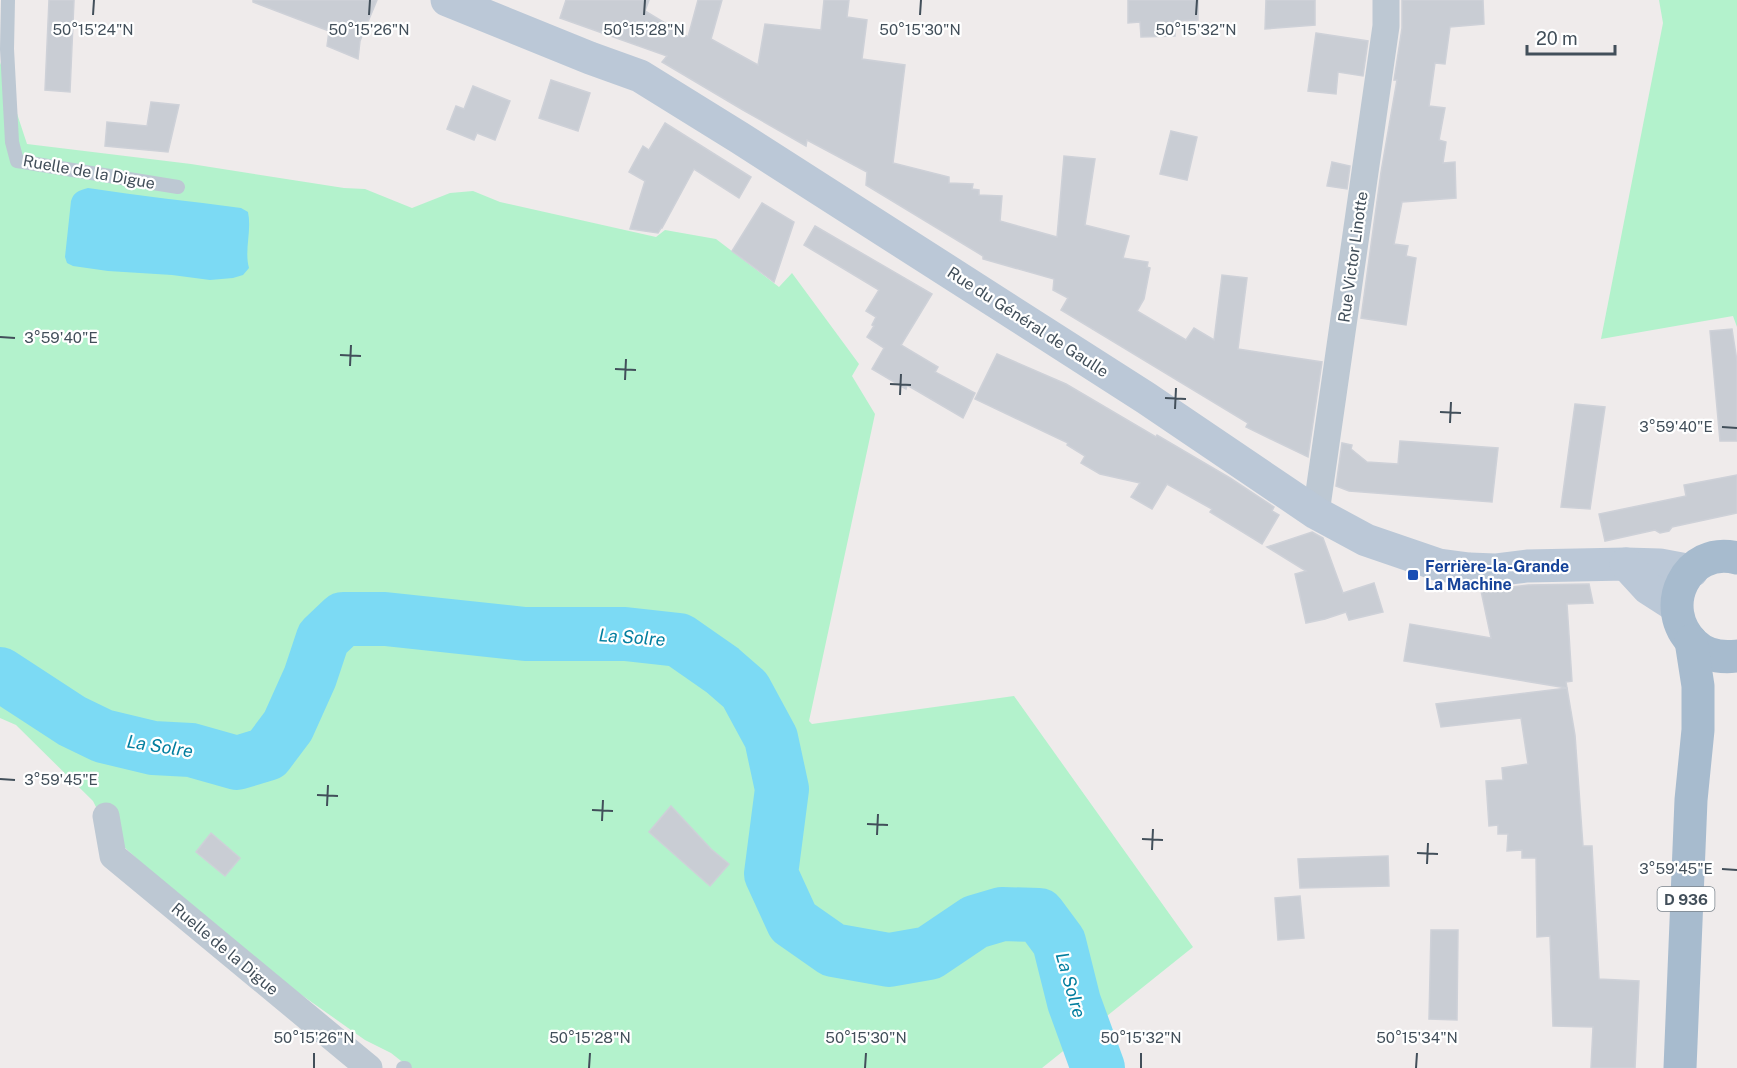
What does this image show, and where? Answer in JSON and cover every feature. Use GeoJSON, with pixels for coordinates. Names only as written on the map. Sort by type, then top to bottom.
{"type":"FeatureCollection","features":[{"type":"Feature","properties":{"kind":"main road"},"geometry":{"type":"LineString","coordinates":[[1737,558],[1718,557],[1692,570],[1678,593],[1676,606],[1682,631],[1701,650],[1713,656],[1737,658]]}},
{"type":"Feature","properties":{"kind":"main road","name":"D 936"},"geometry":{"type":"LineString","coordinates":[[1680,1068],[1691,800],[1698,730],[1698,686],[1691,641]]}},
{"type":"Feature","properties":{"kind":"main road","name":"D 936"},"geometry":{"type":"LineString","coordinates":[[1698,730],[1716,684],[1737,658]]}},
{"type":"Feature","properties":{"kind":"street","name":"Rue du Général de Gaulle"},"geometry":{"type":"LineString","coordinates":[[447,0],[640,76],[1146,398],[1316,513],[1366,540],[1439,565],[1469,569],[1495,570],[1527,566],[1626,564],[1660,565],[1692,570]]}},
{"type":"Feature","properties":{"kind":"street","name":"Rue Victor Linotte"},"geometry":{"type":"LineString","coordinates":[[1316,513],[1386,26],[1386,0]]}},
{"type":"Feature","properties":{"kind":"street"},"geometry":{"type":"LineString","coordinates":[[1626,564],[1648,588],[1676,606]]}},
{"type":"Feature","properties":{"kind":"street","name":"Ruelle de la Digue"},"geometry":{"type":"LineString","coordinates":[[106,816],[113,856],[369,1068]]}},
{"type":"Feature","properties":{"kind":"lane","name":"Ruelle de la Digue"},"geometry":{"type":"LineString","coordinates":[[8,0],[7,49],[12,142],[17,161],[178,187]]}},
{"type":"Feature","properties":{"kind":"green space"},"geometry":{"type":"Polygon","coordinates":[[[1659,0],[1737,0],[1737,327],[1733,316],[1601,339],[1663,23],[1659,0]]]}},
{"type":"Feature","properties":{"kind":"green space"},"geometry":{"type":"Polygon","coordinates":[[[0,62],[27,144],[191,164],[344,188],[365,189],[412,208],[450,193],[473,191],[500,202],[656,237],[665,230],[716,239],[779,287],[792,273],[859,364],[852,376],[875,414],[809,721],[812,724],[1014,696],[1193,947],[1042,1068],[410,1068],[391,1053],[365,1040],[227,942],[109,833],[93,801],[16,725],[0,718],[0,62]]]}},
{"type":"Feature","properties":{"kind":"water"},"geometry":{"type":"Polygon","coordinates":[[[88,188],[241,208],[248,212],[249,219],[247,254],[249,268],[243,275],[210,280],[73,266],[67,263],[65,257],[71,201],[77,192],[88,188]]]}},
{"type":"Feature","properties":{"kind":"building"},"geometry":{"type":"Polygon","coordinates":[[[49,0],[74,0],[70,92],[45,90],[49,0]]]}},
{"type":"Feature","properties":{"kind":"building"},"geometry":{"type":"Polygon","coordinates":[[[253,0],[377,0],[360,41],[358,59],[327,46],[329,31],[253,2],[253,0]]]}},
{"type":"Feature","properties":{"kind":"building"},"geometry":{"type":"Polygon","coordinates":[[[566,0],[649,0],[645,11],[688,37],[698,0],[722,0],[711,39],[758,65],[765,24],[821,30],[824,0],[849,0],[847,17],[867,20],[862,59],[905,65],[893,163],[949,177],[949,183],[973,184],[972,189],[979,190],[979,195],[1002,196],[1000,221],[1057,237],[1064,156],[1095,159],[1085,225],[1129,236],[1123,258],[1148,262],[1147,267],[1150,268],[1144,299],[1137,311],[1186,340],[1194,328],[1214,340],[1222,275],[1247,278],[1238,349],[1322,362],[1308,457],[1246,427],[1248,423],[1061,310],[1068,298],[1053,290],[1054,279],[983,259],[983,256],[866,185],[867,172],[807,140],[806,146],[743,110],[662,62],[667,56],[560,18],[566,0]]]}},
{"type":"Feature","properties":{"kind":"building"},"geometry":{"type":"Polygon","coordinates":[[[1128,0],[1198,0],[1198,20],[1175,21],[1175,36],[1141,37],[1140,22],[1128,23],[1128,0]]]}},
{"type":"Feature","properties":{"kind":"building"},"geometry":{"type":"Polygon","coordinates":[[[1266,0],[1315,0],[1315,25],[1265,29],[1266,0]]]}},
{"type":"Feature","properties":{"kind":"building"},"geometry":{"type":"Polygon","coordinates":[[[1402,0],[1483,0],[1484,24],[1450,27],[1445,64],[1435,63],[1429,106],[1445,108],[1439,140],[1446,142],[1443,163],[1455,162],[1456,198],[1402,202],[1394,244],[1408,246],[1406,256],[1416,258],[1406,325],[1361,318],[1381,172],[1397,80],[1394,80],[1402,28],[1402,0]]]}},
{"type":"Feature","properties":{"kind":"building"},"geometry":{"type":"Polygon","coordinates":[[[1316,33],[1368,41],[1363,76],[1338,72],[1336,94],[1308,91],[1316,33]]]}},
{"type":"Feature","properties":{"kind":"building"},"geometry":{"type":"Polygon","coordinates":[[[551,80],[590,93],[578,131],[539,118],[551,80]]]}},
{"type":"Feature","properties":{"kind":"building"},"geometry":{"type":"Polygon","coordinates":[[[473,86],[510,101],[495,140],[477,133],[474,140],[447,129],[456,106],[464,109],[473,86]]]}},
{"type":"Feature","properties":{"kind":"building"},"geometry":{"type":"Polygon","coordinates":[[[151,102],[179,105],[168,152],[105,146],[107,122],[147,126],[151,102]]]}},
{"type":"Feature","properties":{"kind":"building"},"geometry":{"type":"Polygon","coordinates":[[[665,123],[751,177],[739,198],[694,169],[658,233],[630,229],[645,181],[629,172],[643,146],[649,150],[665,123]]]}},
{"type":"Feature","properties":{"kind":"building"},"geometry":{"type":"Polygon","coordinates":[[[1171,131],[1197,137],[1187,180],[1160,174],[1171,131]]]}},
{"type":"Feature","properties":{"kind":"building"},"geometry":{"type":"Polygon","coordinates":[[[1332,162],[1350,166],[1347,189],[1327,186],[1332,162]]]}},
{"type":"Feature","properties":{"kind":"building"},"geometry":{"type":"Polygon","coordinates":[[[762,203],[794,222],[774,282],[732,251],[762,203]]]}},
{"type":"Feature","properties":{"kind":"building"},"geometry":{"type":"Polygon","coordinates":[[[815,226],[932,294],[901,345],[938,367],[935,372],[975,393],[963,418],[907,385],[906,389],[872,369],[884,348],[867,337],[874,326],[872,325],[876,317],[866,311],[879,290],[804,245],[815,226]]]}},
{"type":"Feature","properties":{"kind":"building"},"geometry":{"type":"Polygon","coordinates":[[[1732,329],[1737,361],[1737,441],[1720,441],[1710,331],[1732,329]]]}},
{"type":"Feature","properties":{"kind":"building"},"geometry":{"type":"Polygon","coordinates":[[[997,354],[1066,384],[1230,478],[1274,507],[1272,511],[1279,515],[1262,544],[1210,512],[1212,509],[1167,484],[1152,509],[1131,497],[1140,483],[1100,474],[1081,463],[1085,456],[1067,445],[1068,443],[975,399],[997,354]]]}},
{"type":"Feature","properties":{"kind":"building"},"geometry":{"type":"Polygon","coordinates":[[[1575,404],[1605,407],[1590,509],[1561,507],[1575,404]]]}},
{"type":"Feature","properties":{"kind":"building"},"geometry":{"type":"Polygon","coordinates":[[[1400,441],[1498,448],[1492,502],[1349,491],[1336,486],[1342,443],[1352,445],[1351,449],[1367,462],[1398,464],[1400,441]]]}},
{"type":"Feature","properties":{"kind":"building"},"geometry":{"type":"Polygon","coordinates":[[[1737,475],[1737,513],[1672,527],[1669,531],[1660,533],[1655,530],[1605,541],[1599,514],[1686,496],[1684,485],[1737,475]]]}},
{"type":"Feature","properties":{"kind":"building"},"geometry":{"type":"Polygon","coordinates":[[[1312,532],[1323,538],[1343,593],[1374,583],[1383,612],[1349,620],[1346,612],[1306,623],[1295,574],[1306,571],[1267,547],[1312,532]]]}},
{"type":"Feature","properties":{"kind":"building"},"geometry":{"type":"Polygon","coordinates":[[[1589,584],[1593,603],[1567,604],[1572,681],[1566,682],[1567,688],[1404,661],[1410,624],[1491,638],[1481,591],[1528,585],[1589,584]]]}},
{"type":"Feature","properties":{"kind":"building"},"geometry":{"type":"Polygon","coordinates":[[[1567,688],[1575,735],[1583,846],[1592,846],[1599,979],[1639,981],[1635,1068],[1591,1068],[1593,1027],[1553,1026],[1550,936],[1537,937],[1536,858],[1522,858],[1522,850],[1507,851],[1508,834],[1498,834],[1498,825],[1489,826],[1486,781],[1503,780],[1502,768],[1528,764],[1521,718],[1441,727],[1436,704],[1567,688]]]}},
{"type":"Feature","properties":{"kind":"building"},"geometry":{"type":"Polygon","coordinates":[[[671,806],[711,849],[729,864],[710,886],[649,832],[671,806]]]}},
{"type":"Feature","properties":{"kind":"building"},"geometry":{"type":"Polygon","coordinates":[[[211,833],[240,858],[225,876],[196,852],[211,833]]]}},
{"type":"Feature","properties":{"kind":"building"},"geometry":{"type":"Polygon","coordinates":[[[1388,856],[1389,886],[1300,888],[1298,859],[1388,856]]]}},
{"type":"Feature","properties":{"kind":"building"},"geometry":{"type":"Polygon","coordinates":[[[1300,896],[1304,938],[1278,940],[1275,898],[1300,896]]]}},
{"type":"Feature","properties":{"kind":"building"},"geometry":{"type":"Polygon","coordinates":[[[1431,930],[1458,930],[1457,1020],[1429,1019],[1431,930]]]}},
{"type":"Feature","properties":{"kind":"waterway","name":"La Solre"},"geometry":{"type":"LineString","coordinates":[[0,674],[72,721],[103,736],[153,748],[191,750],[237,763],[267,754],[288,726],[310,677],[323,638],[343,619],[385,619],[525,634],[625,634],[679,640],[722,670],[745,690],[771,738],[782,789],[771,874],[793,922],[833,950],[889,960],[929,953],[975,922],[1002,914],[1039,915],[1059,942],[1074,1002],[1098,1068]]}},
{"type":"Feature","properties":{"kind":"place","name":"Ferrière-la-Grande La Machine"},"geometry":{"type":"Point","coordinates":[1413,575]}}]}
